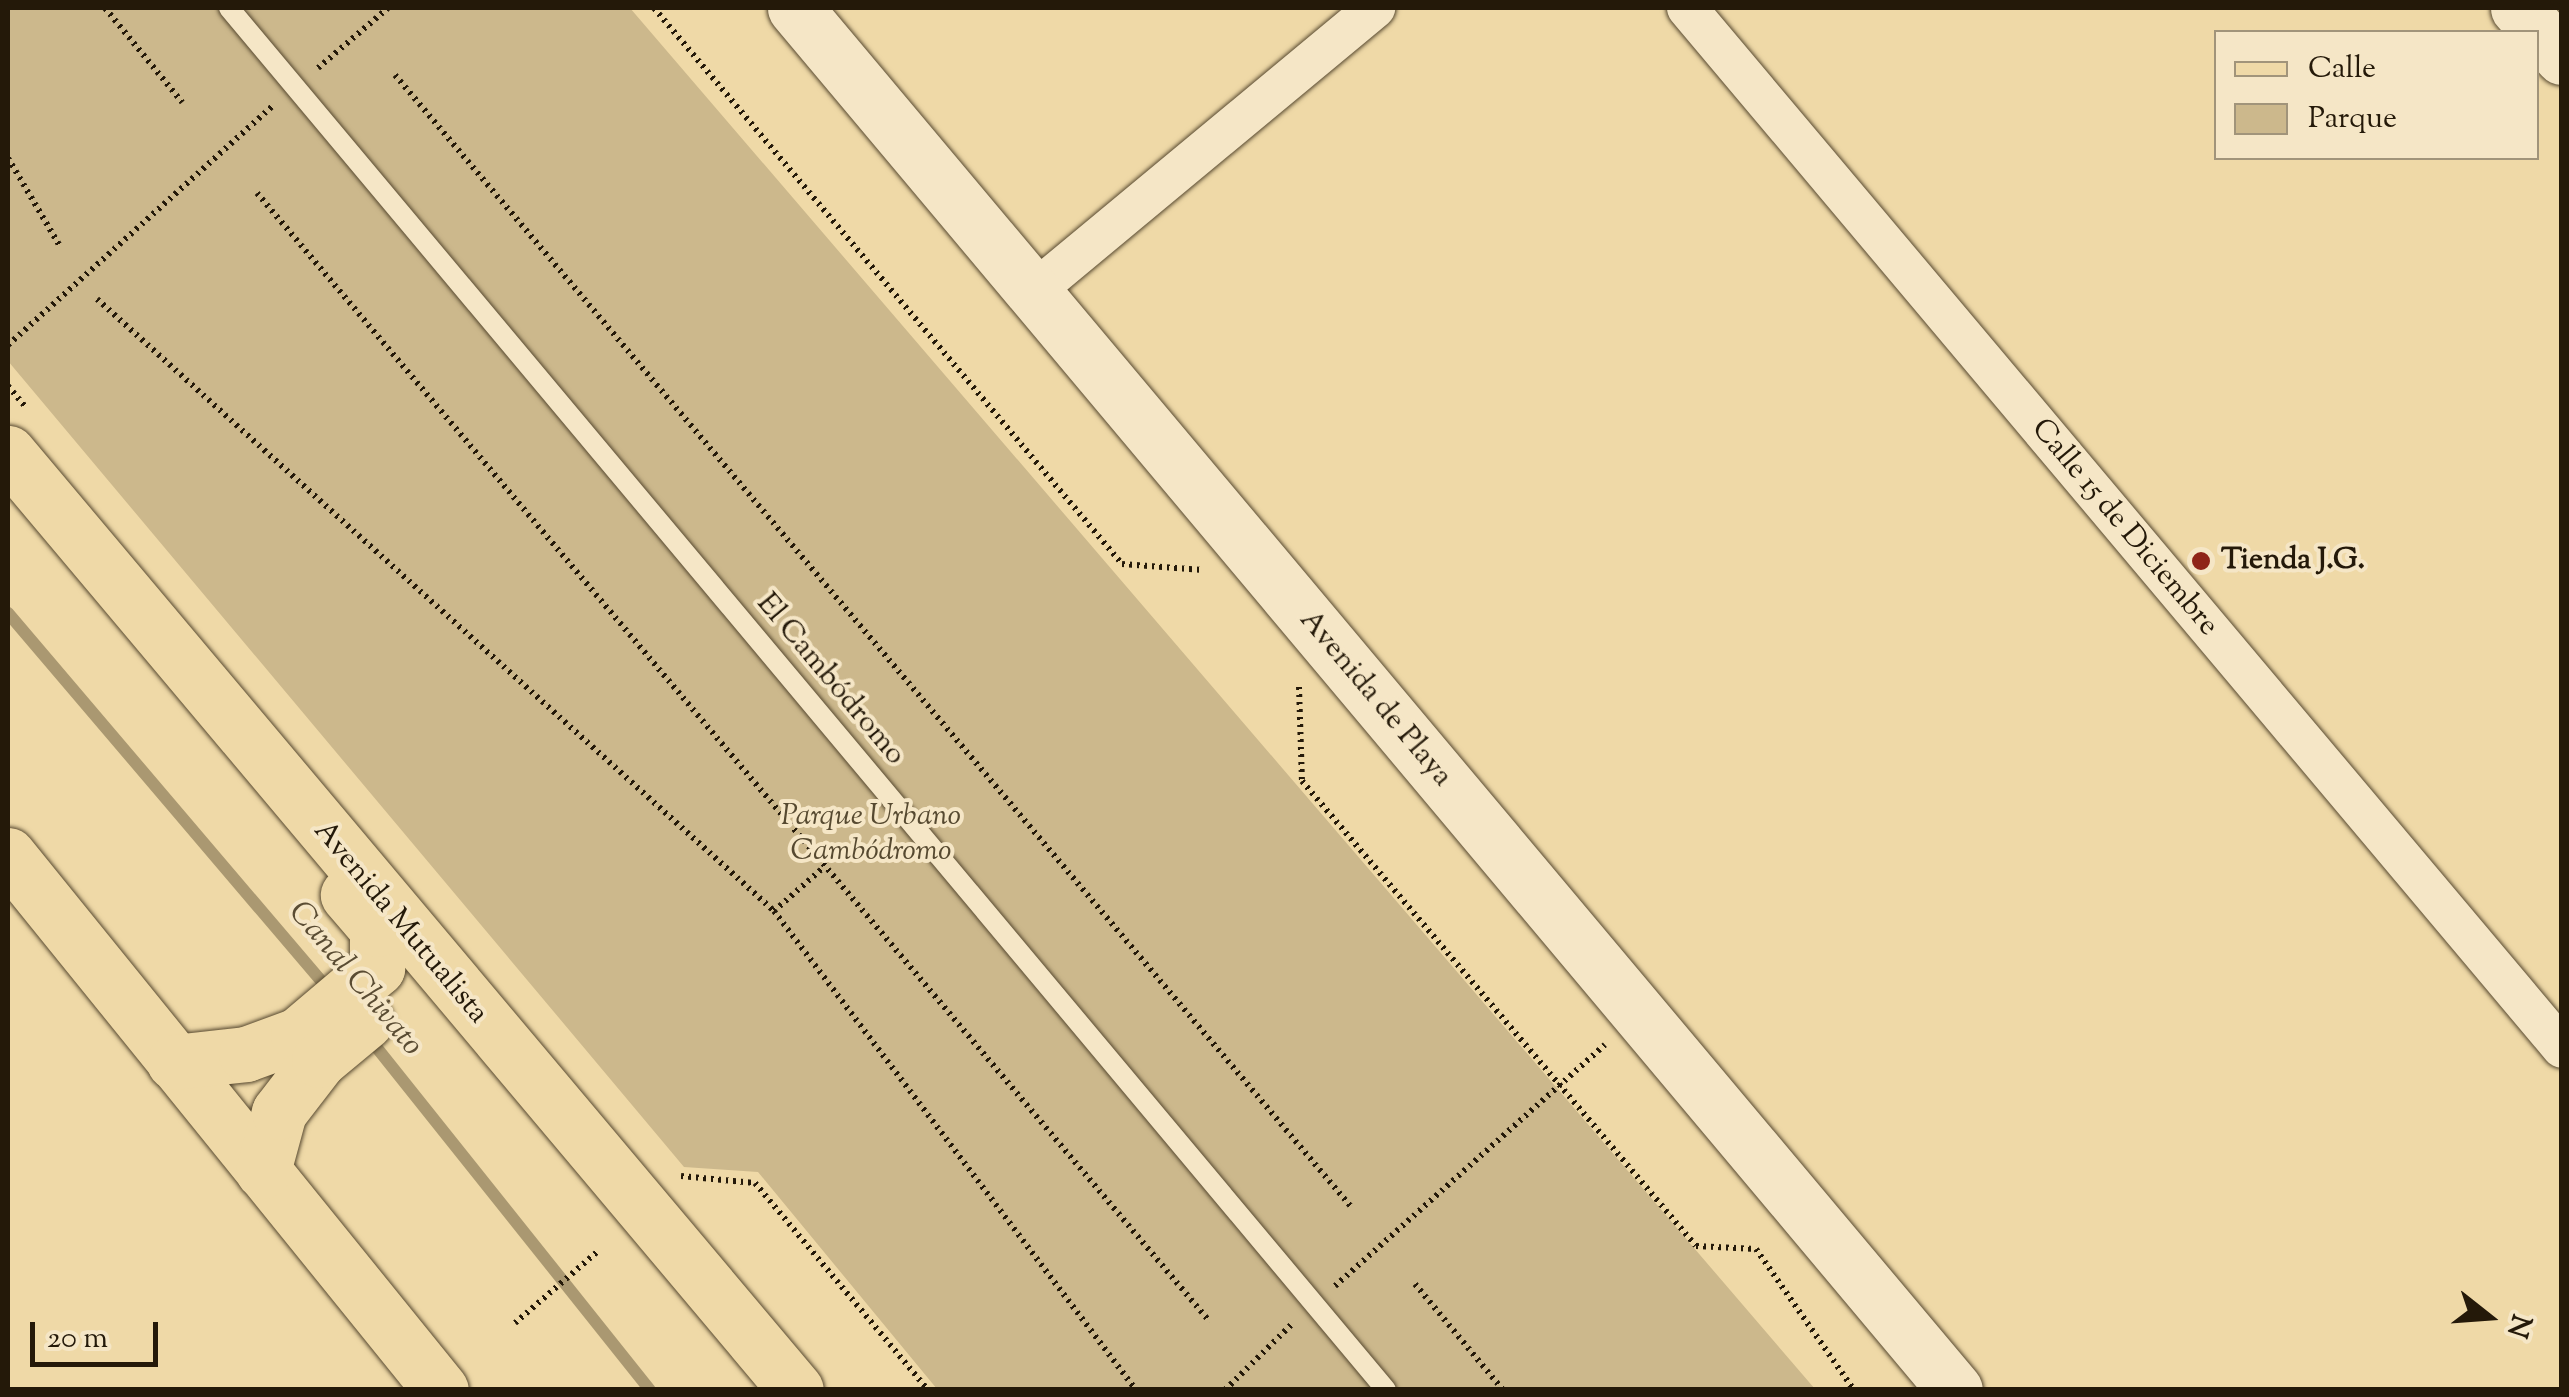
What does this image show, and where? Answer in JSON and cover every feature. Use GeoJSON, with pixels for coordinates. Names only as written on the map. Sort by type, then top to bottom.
{"type":"FeatureCollection","features":[{"type":"Feature","properties":{"kind":"main road","name":"Avenida de Playa"},"geometry":{"type":"LineString","coordinates":[[796,8],[1955,1390]]}},
{"type":"Feature","properties":{"kind":"main road"},"geometry":{"type":"LineString","coordinates":[[2518,8],[2538,30]]}},
{"type":"Feature","properties":{"kind":"main road"},"geometry":{"type":"LineString","coordinates":[[2539,31],[2562,57]]}},
{"type":"Feature","properties":{"kind":"main road","name":"Avenida Mutualista"},"geometry":{"type":"LineString","coordinates":[[8,453],[573,1130],[796,1390]]}},
{"type":"Feature","properties":{"kind":"main road"},"geometry":{"type":"LineString","coordinates":[[224,712],[258,790],[377,929],[389,980]]}},
{"type":"Feature","properties":{"kind":"main road"},"geometry":{"type":"LineString","coordinates":[[8,856],[441,1390]]}},
{"type":"Feature","properties":{"kind":"main road"},"geometry":{"type":"LineString","coordinates":[[263,1170],[279,1112],[308,1047],[389,980]]}},
{"type":"Feature","properties":{"kind":"main road"},"geometry":{"type":"LineString","coordinates":[[389,980],[424,989],[532,1117],[573,1130]]}},
{"type":"Feature","properties":{"kind":"main road"},"geometry":{"type":"LineString","coordinates":[[174,1062],[308,1047]]}},
{"type":"Feature","properties":{"kind":"street"},"geometry":{"type":"LineString","coordinates":[[1033,292],[1376,8]]}},
{"type":"Feature","properties":{"kind":"street","name":"Calle 15 de Diciembre"},"geometry":{"type":"LineString","coordinates":[[1687,8],[2562,1048]]}},
{"type":"Feature","properties":{"kind":"lane","name":"El Cambódromo"},"geometry":{"type":"LineString","coordinates":[[230,8],[1386,1390]]}},
{"type":"Feature","properties":{"kind":"path"},"geometry":{"type":"LineString","coordinates":[[106,8],[182,102]]}},
{"type":"Feature","properties":{"kind":"path"},"geometry":{"type":"LineString","coordinates":[[8,345],[388,8]]}},
{"type":"Feature","properties":{"kind":"path"},"geometry":{"type":"LineString","coordinates":[[654,8],[1122,564],[1203,570],[1215,584]]}},
{"type":"Feature","properties":{"kind":"path"},"geometry":{"type":"LineString","coordinates":[[395,75],[1352,1208]]}},
{"type":"Feature","properties":{"kind":"path"},"geometry":{"type":"LineString","coordinates":[[8,158],[61,248]]}},
{"type":"Feature","properties":{"kind":"path"},"geometry":{"type":"LineString","coordinates":[[257,193],[1210,1322]]}},
{"type":"Feature","properties":{"kind":"path"},"geometry":{"type":"LineString","coordinates":[[98,299],[774,911],[1136,1390]]}},
{"type":"Feature","properties":{"kind":"path"},"geometry":{"type":"LineString","coordinates":[[1288,670],[1300,685],[1302,781],[1557,1087],[1696,1246],[1756,1249],[1854,1390]]}},
{"type":"Feature","properties":{"kind":"path"},"geometry":{"type":"LineString","coordinates":[[774,911],[823,868]]}},
{"type":"Feature","properties":{"kind":"path"},"geometry":{"type":"LineString","coordinates":[[1225,1390],[1314,1305],[1640,1014]]}},
{"type":"Feature","properties":{"kind":"path"},"geometry":{"type":"LineString","coordinates":[[667,1162],[679,1176],[755,1182],[928,1390]]}},
{"type":"Feature","properties":{"kind":"path"},"geometry":{"type":"LineString","coordinates":[[515,1323],[598,1251]]}},
{"type":"Feature","properties":{"kind":"path"},"geometry":{"type":"LineString","coordinates":[[1415,1284],[1504,1390]]}},
{"type":"Feature","properties":{"kind":"green space","name":"Parque Urbano Cambódromo"},"geometry":{"type":"Polygon","coordinates":[[[8,8],[630,8],[1815,1389],[937,1389],[758,1172],[684,1167],[8,361],[8,8]]]}},
{"type":"Feature","properties":{"kind":"waterway","name":"Canal Chivato"},"geometry":{"type":"LineString","coordinates":[[8,613],[330,992]]}},
{"type":"Feature","properties":{"kind":"waterway","name":"Canal Chivato"},"geometry":{"type":"LineString","coordinates":[[369,1038],[650,1390]]}},
{"type":"Feature","properties":{"kind":"place","name":"Tienda J.G."},"geometry":{"type":"Point","coordinates":[2201,561]}}]}
